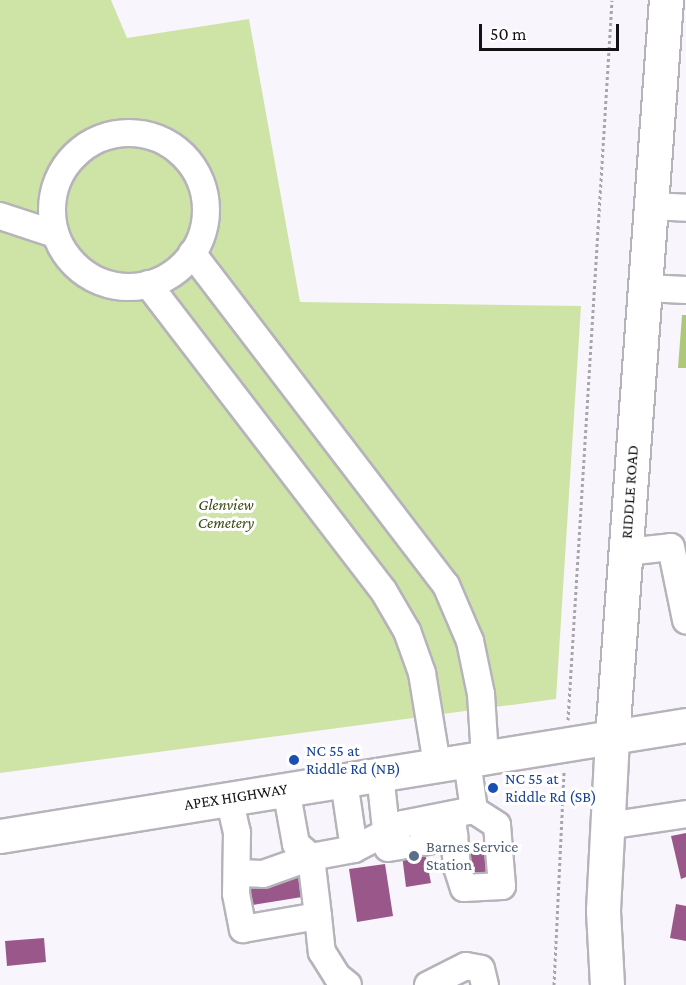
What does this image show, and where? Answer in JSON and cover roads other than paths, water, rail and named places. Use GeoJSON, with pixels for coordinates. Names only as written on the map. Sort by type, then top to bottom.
{"type":"FeatureCollection","features":[{"type":"Feature","properties":{"kind":"main road","name":"RIDDLE ROAD"},"geometry":{"type":"LineString","coordinates":[[607,985],[603,910],[612,737],[666,0]]}},
{"type":"Feature","properties":{"kind":"main road","name":"APEX HIGHWAY"},"geometry":{"type":"LineString","coordinates":[[0,836],[686,725]]}},
{"type":"Feature","properties":{"kind":"lane"},"geometry":{"type":"LineString","coordinates":[[145,134],[171,145],[187,159],[201,183],[206,207],[201,235],[192,253],[172,273],[148,284],[115,286],[98,281],[67,256],[55,234],[54,190],[64,167],[80,149],[101,137],[145,134]]}},
{"type":"Feature","properties":{"kind":"lane"},"geometry":{"type":"LineString","coordinates":[[651,206],[686,208]]}},
{"type":"Feature","properties":{"kind":"lane"},"geometry":{"type":"LineString","coordinates":[[0,216],[55,234]]}},
{"type":"Feature","properties":{"kind":"lane"},"geometry":{"type":"LineString","coordinates":[[192,253],[446,585],[470,641],[481,694],[463,761],[460,821]]}},
{"type":"Feature","properties":{"kind":"lane"},"geometry":{"type":"LineString","coordinates":[[148,284],[383,590],[407,631],[422,673],[463,761]]}},
{"type":"Feature","properties":{"kind":"lane"},"geometry":{"type":"LineString","coordinates":[[645,288],[686,290]]}},
{"type":"Feature","properties":{"kind":"lane"},"geometry":{"type":"LineString","coordinates":[[626,552],[682,548],[686,620]]}},
{"type":"Feature","properties":{"kind":"lane"},"geometry":{"type":"LineString","coordinates":[[381,774],[403,840]]}},
{"type":"Feature","properties":{"kind":"lane"},"geometry":{"type":"LineString","coordinates":[[344,781],[354,849]]}},
{"type":"Feature","properties":{"kind":"lane"},"geometry":{"type":"LineString","coordinates":[[286,789],[296,844],[311,857],[322,952],[337,976],[348,985]]}},
{"type":"Feature","properties":{"kind":"lane"},"geometry":{"type":"LineString","coordinates":[[229,798],[237,832],[236,894],[243,928],[318,916]]}},
{"type":"Feature","properties":{"kind":"lane"},"geometry":{"type":"LineString","coordinates":[[607,826],[686,814]]}},
{"type":"Feature","properties":{"kind":"lane"},"geometry":{"type":"LineString","coordinates":[[403,840],[403,824],[460,821]]}},
{"type":"Feature","properties":{"kind":"lane"},"geometry":{"type":"LineString","coordinates":[[238,873],[263,874],[311,857],[403,840],[460,821]]}},
{"type":"Feature","properties":{"kind":"lane"},"geometry":{"type":"LineString","coordinates":[[428,985],[466,966],[481,969],[485,985]]}},
{"type":"Feature","properties":{"kind":"place","name":"NC 55 at Riddle Rd (NB)"},"geometry":{"type":"Point","coordinates":[294,760]}},
{"type":"Feature","properties":{"kind":"place","name":"NC 55 at Riddle Rd (SB)"},"geometry":{"type":"Point","coordinates":[493,788]}},
{"type":"Feature","properties":{"kind":"place","name":"Barnes Service Station"},"geometry":{"type":"Point","coordinates":[414,856]}},
{"type":"Feature","properties":{"kind":"park label","name":"Glenview Cemetery"},"geometry":{"type":"Point","coordinates":[226,514]}}]}
